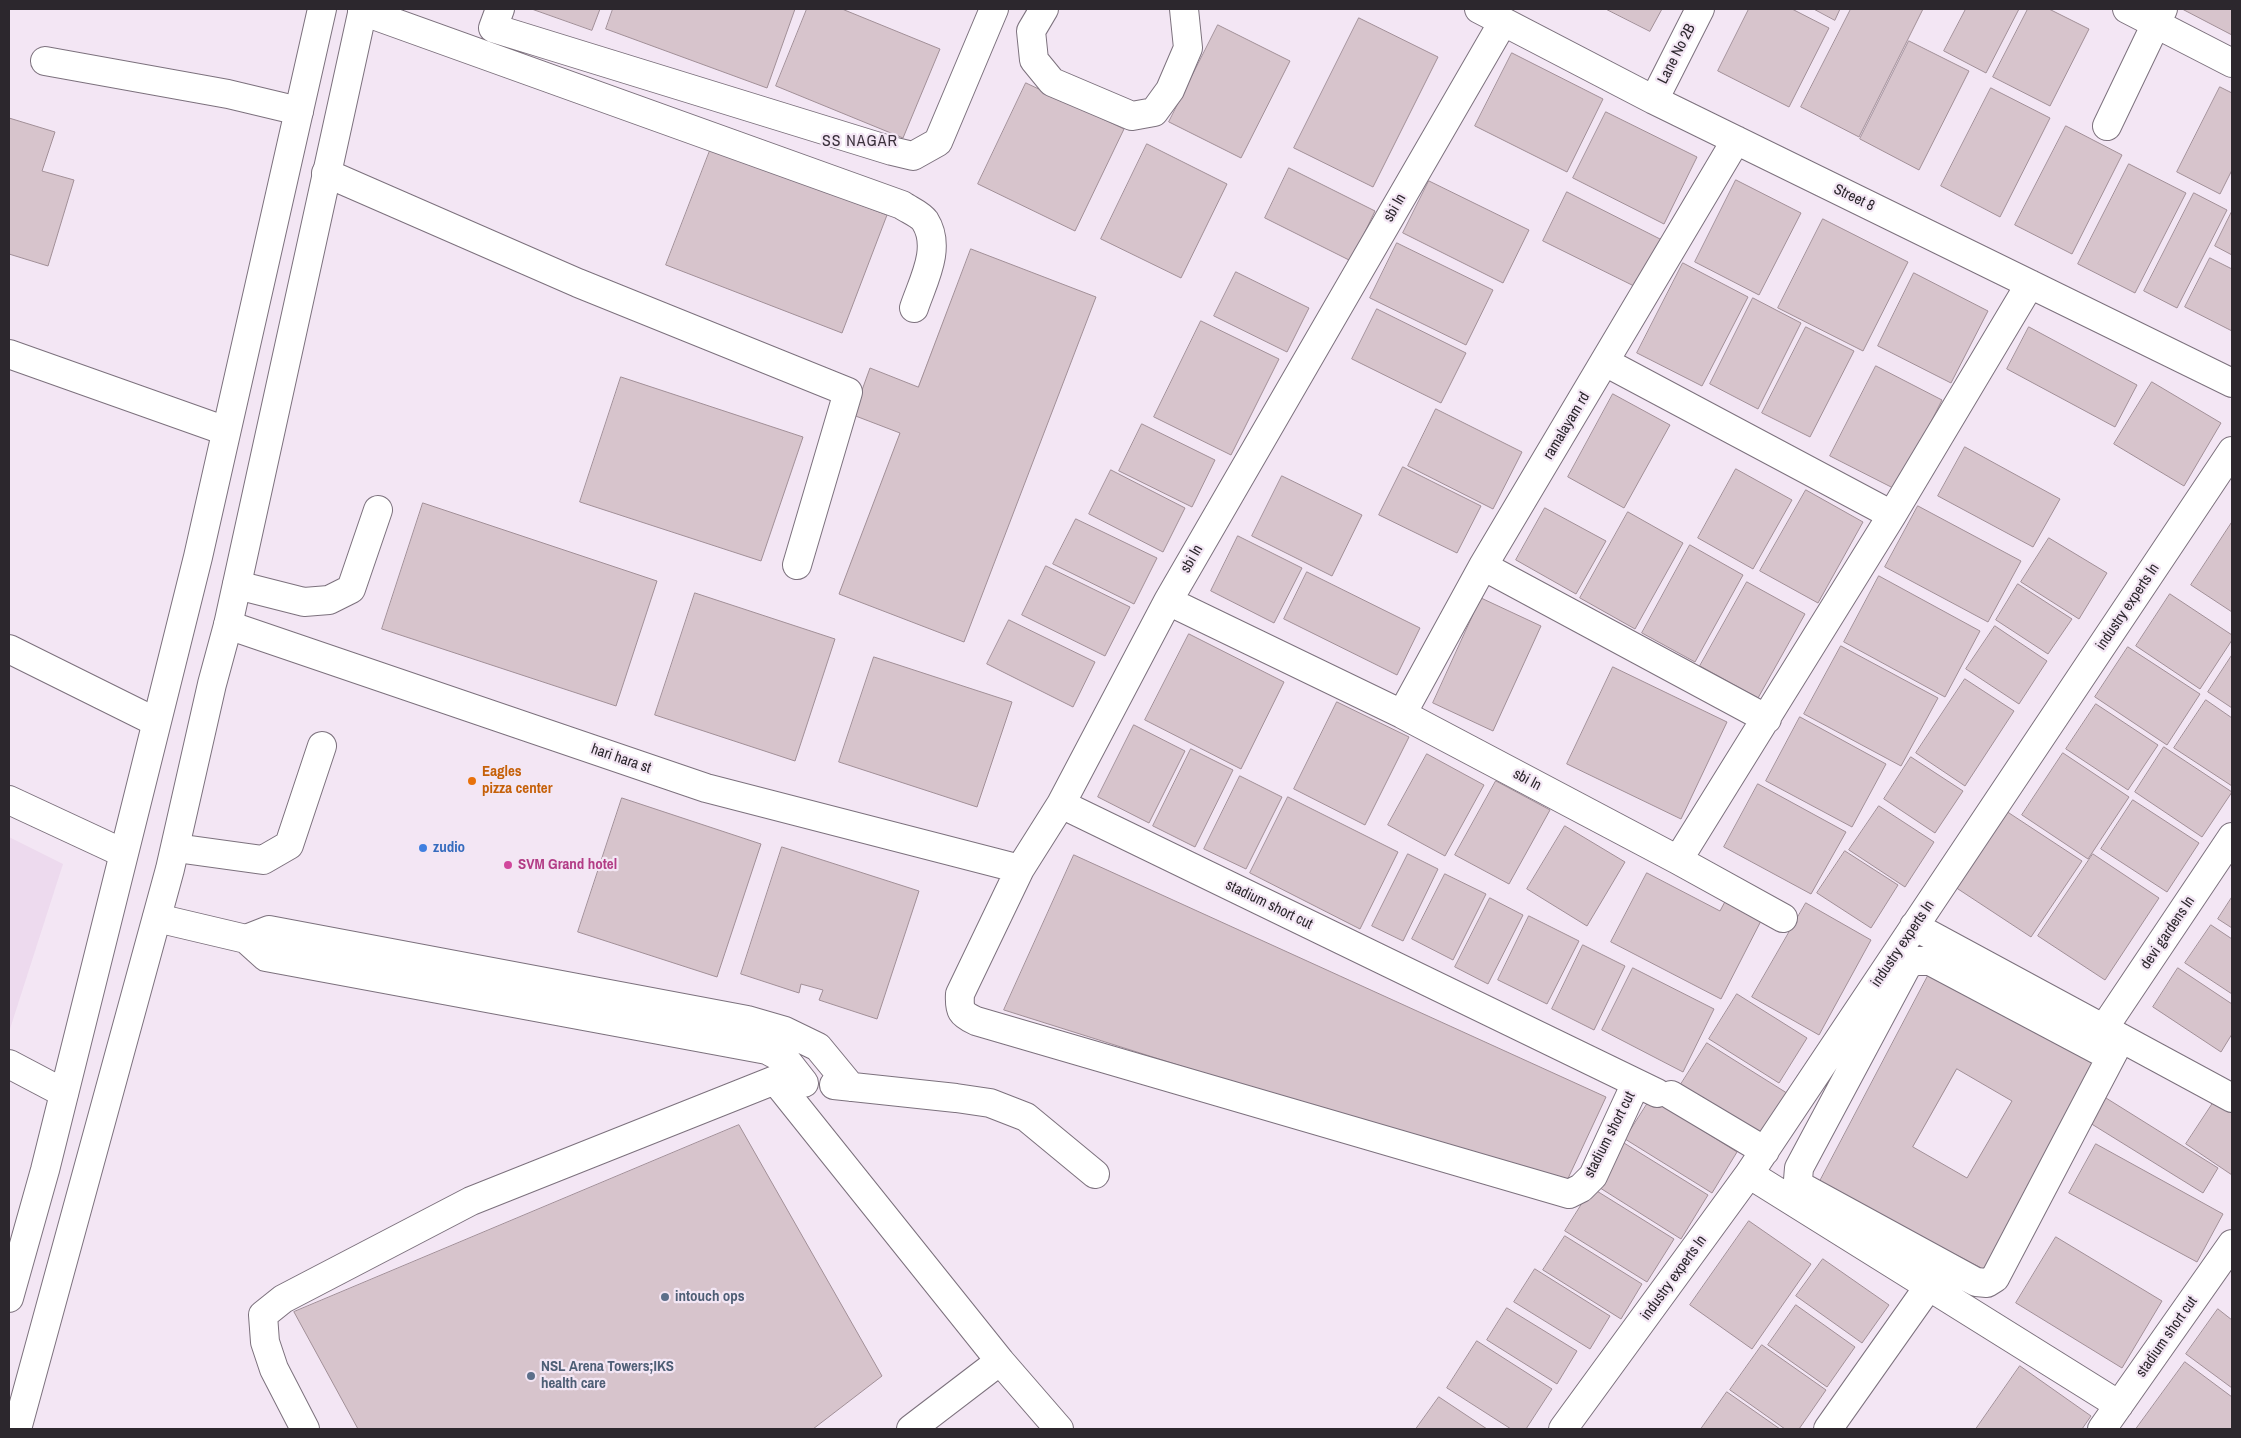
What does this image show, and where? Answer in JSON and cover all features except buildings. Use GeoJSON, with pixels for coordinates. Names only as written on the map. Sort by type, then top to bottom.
{"type":"FeatureCollection","features":[{"type":"Feature","properties":{"kind":"main road"},"geometry":{"type":"LineString","coordinates":[[9,1298],[35,1206],[198,557],[322,9]]}},
{"type":"Feature","properties":{"kind":"main road"},"geometry":{"type":"LineString","coordinates":[[500,9],[493,28],[913,156],[938,142],[994,9]]}},
{"type":"Feature","properties":{"kind":"main road"},"geometry":{"type":"LineString","coordinates":[[1044,9],[1030,31],[1034,60],[1052,82],[1132,116],[1154,112],[1170,90],[1188,48],[1184,9]]}},
{"type":"Feature","properties":{"kind":"main road","name":"Street 8"},"geometry":{"type":"LineString","coordinates":[[1479,9],[1654,100],[2232,382]]}},
{"type":"Feature","properties":{"kind":"main road","name":"Lane No 2B"},"geometry":{"type":"LineString","coordinates":[[1654,100],[1700,9]]}},
{"type":"Feature","properties":{"kind":"main road"},"geometry":{"type":"LineString","coordinates":[[2127,9],[2160,16],[2232,63]]}},
{"type":"Feature","properties":{"kind":"main road"},"geometry":{"type":"LineString","coordinates":[[17,1429],[176,848],[212,684],[228,626],[363,10],[902,205],[924,219],[930,233],[933,252],[914,308]]}},
{"type":"Feature","properties":{"kind":"main road"},"geometry":{"type":"LineString","coordinates":[[2107,126],[2160,16]]}},
{"type":"Feature","properties":{"kind":"main road","name":"sbi ln"},"geometry":{"type":"LineString","coordinates":[[1502,22],[1168,601],[1402,714],[1678,860],[1783,918]]}},
{"type":"Feature","properties":{"kind":"main road"},"geometry":{"type":"LineString","coordinates":[[45,61],[228,94],[299,111]]}},
{"type":"Feature","properties":{"kind":"main road","name":"ramalayam rd"},"geometry":{"type":"LineString","coordinates":[[1402,714],[1483,566],[1736,140]]}},
{"type":"Feature","properties":{"kind":"main road"},"geometry":{"type":"LineString","coordinates":[[326,173],[569,279],[848,392],[797,566]]}},
{"type":"Feature","properties":{"kind":"main road"},"geometry":{"type":"LineString","coordinates":[[1678,860],[1892,515],[2030,284]]}},
{"type":"Feature","properties":{"kind":"main road"},"geometry":{"type":"LineString","coordinates":[[9,354],[226,431]]}},
{"type":"Feature","properties":{"kind":"main road"},"geometry":{"type":"LineString","coordinates":[[1605,362],[1892,515]]}},
{"type":"Feature","properties":{"kind":"main road","name":"industry experts ln"},"geometry":{"type":"LineString","coordinates":[[1564,1429],[1765,1151],[2232,451]]}},
{"type":"Feature","properties":{"kind":"main road"},"geometry":{"type":"LineString","coordinates":[[237,585],[304,602],[329,600],[351,589],[378,510]]}},
{"type":"Feature","properties":{"kind":"main road"},"geometry":{"type":"LineString","coordinates":[[1483,566],[1767,719]]}},
{"type":"Feature","properties":{"kind":"main road"},"geometry":{"type":"LineString","coordinates":[[1020,869],[1060,804],[1168,601]]}},
{"type":"Feature","properties":{"kind":"main road","name":"hari hara st"},"geometry":{"type":"LineString","coordinates":[[228,626],[706,788],[1020,869]]}},
{"type":"Feature","properties":{"kind":"main road"},"geometry":{"type":"LineString","coordinates":[[9,649],[156,722]]}},
{"type":"Feature","properties":{"kind":"main road"},"geometry":{"type":"LineString","coordinates":[[176,848],[263,860],[289,845],[322,746]]}},
{"type":"Feature","properties":{"kind":"main road"},"geometry":{"type":"LineString","coordinates":[[9,800],[123,853]]}},
{"type":"Feature","properties":{"kind":"main road","name":"stadium short cut"},"geometry":{"type":"LineString","coordinates":[[1020,869],[960,994],[959,1007],[965,1016],[976,1021],[1569,1194],[1581,1188],[1592,1176],[1655,1091],[1060,804]]}},
{"type":"Feature","properties":{"kind":"main road","name":"devi gardens ln"},"geometry":{"type":"LineString","coordinates":[[1970,1312],[1987,1283],[1995,1278],[2112,1041],[2232,837]]}},
{"type":"Feature","properties":{"kind":"main road"},"geometry":{"type":"LineString","coordinates":[[158,918],[260,942],[767,1050],[786,1060],[804,1083]]}},
{"type":"Feature","properties":{"kind":"main road"},"geometry":{"type":"LineString","coordinates":[[1914,926],[2112,1041]]}},
{"type":"Feature","properties":{"kind":"main road"},"geometry":{"type":"LineString","coordinates":[[260,942],[747,1020],[785,1031],[818,1048],[851,1087]]}},
{"type":"Feature","properties":{"kind":"main road"},"geometry":{"type":"LineString","coordinates":[[1987,1283],[1976,1282],[1802,1187],[1798,1180],[1799,1168],[1907,966],[1914,961],[1930,961],[2112,1041],[2232,1098]]}},
{"type":"Feature","properties":{"kind":"main road"},"geometry":{"type":"LineString","coordinates":[[9,1064],[64,1092]]}},
{"type":"Feature","properties":{"kind":"main road"},"geometry":{"type":"LineString","coordinates":[[775,1080],[1000,1361],[1059,1429]]}},
{"type":"Feature","properties":{"kind":"main road"},"geometry":{"type":"LineString","coordinates":[[305,1429],[274,1369],[265,1342],[263,1315],[283,1299],[471,1202],[775,1080],[956,1098],[990,1104],[1026,1117],[1095,1174]]}},
{"type":"Feature","properties":{"kind":"main road"},"geometry":{"type":"LineString","coordinates":[[1655,1091],[1765,1151]]}},
{"type":"Feature","properties":{"kind":"main road"},"geometry":{"type":"LineString","coordinates":[[1749,1174],[2119,1405]]}},
{"type":"Feature","properties":{"kind":"main road"},"geometry":{"type":"LineString","coordinates":[[35,1206],[74,1219]]}},
{"type":"Feature","properties":{"kind":"main road","name":"stadium short cut"},"geometry":{"type":"LineString","coordinates":[[2102,1429],[2232,1244]]}},
{"type":"Feature","properties":{"kind":"main road"},"geometry":{"type":"LineString","coordinates":[[1828,1429],[1929,1286]]}},
{"type":"Feature","properties":{"kind":"main road"},"geometry":{"type":"LineString","coordinates":[[911,1429],[1000,1361]]}},
{"type":"Feature","properties":{"kind":"shaded area"},"geometry":{"type":"Polygon","coordinates":[[[9,837],[63,864],[9,1032],[9,837]]]}},
{"type":"Feature","properties":{"kind":"place","name":"Eagles pizza center"},"geometry":{"type":"Point","coordinates":[472,781]}},
{"type":"Feature","properties":{"kind":"place","name":"zudio"},"geometry":{"type":"Point","coordinates":[423,848]}},
{"type":"Feature","properties":{"kind":"place","name":"SVM Grand hotel"},"geometry":{"type":"Point","coordinates":[508,865]}},
{"type":"Feature","properties":{"kind":"place","name":"intouch ops"},"geometry":{"type":"Point","coordinates":[665,1297]}},
{"type":"Feature","properties":{"kind":"place","name":"NSL Arena Towers;IKS health care"},"geometry":{"type":"Point","coordinates":[531,1376]}},
{"type":"Feature","properties":{"kind":"district","name":"SS NAGAR"},"geometry":{"type":"Point","coordinates":[860,142]}}]}
